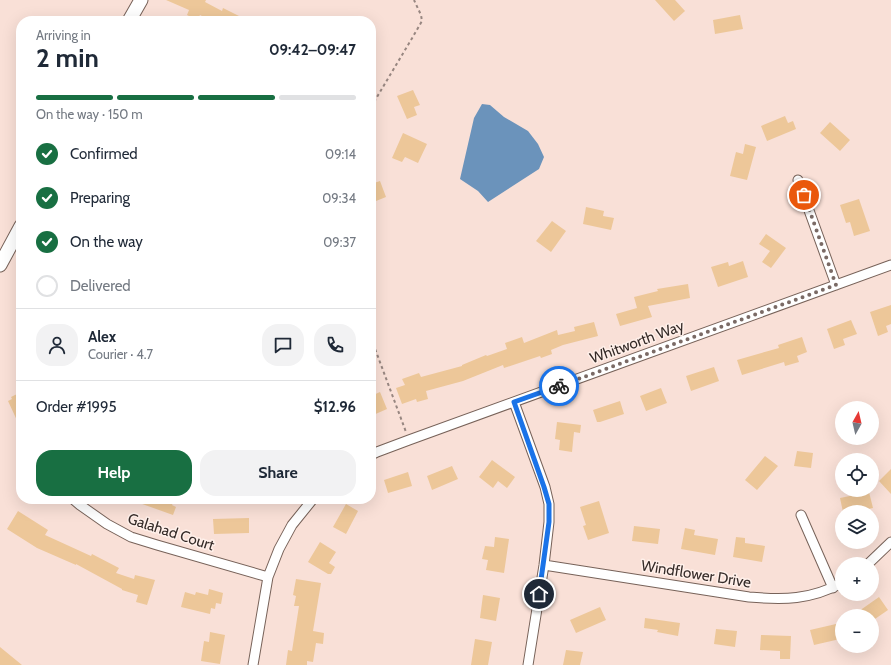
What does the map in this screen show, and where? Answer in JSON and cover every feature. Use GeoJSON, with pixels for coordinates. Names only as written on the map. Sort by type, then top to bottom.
{"type":"FeatureCollection","features":[{"type":"Feature","properties":{"kind":"street"},"geometry":{"type":"LineString","coordinates":[[132,16],[140,0]]}},
{"type":"Feature","properties":{"kind":"street"},"geometry":{"type":"LineString","coordinates":[[798,180],[836,285]]}},
{"type":"Feature","properties":{"kind":"street"},"geometry":{"type":"LineString","coordinates":[[0,265],[16,235]]}},
{"type":"Feature","properties":{"kind":"street","name":"Whitworth Way"},"geometry":{"type":"LineString","coordinates":[[376,452],[891,265]]}},
{"type":"Feature","properties":{"kind":"street"},"geometry":{"type":"LineString","coordinates":[[514,402],[549,504],[549,522],[544,565],[528,665]]}},
{"type":"Feature","properties":{"kind":"street","name":"Galahad Court"},"geometry":{"type":"LineString","coordinates":[[79,504],[107,524],[131,536],[268,577]]}},
{"type":"Feature","properties":{"kind":"street"},"geometry":{"type":"LineString","coordinates":[[253,665],[268,577],[279,549],[292,525],[309,504]]}},
{"type":"Feature","properties":{"kind":"street"},"geometry":{"type":"LineString","coordinates":[[801,516],[833,588]]}},
{"type":"Feature","properties":{"kind":"street"},"geometry":{"type":"LineString","coordinates":[[875,557],[891,542]]}},
{"type":"Feature","properties":{"kind":"street","name":"Windflower Drive"},"geometry":{"type":"LineString","coordinates":[[544,565],[749,597],[773,599],[792,599],[833,588]]}},
{"type":"Feature","properties":{"kind":"path"},"geometry":{"type":"LineString","coordinates":[[376,99],[422,21],[421,15],[414,0]]}},
{"type":"Feature","properties":{"kind":"path"},"geometry":{"type":"LineString","coordinates":[[376,351],[409,440]]}},
{"type":"Feature","properties":{"kind":"water"},"geometry":{"type":"Polygon","coordinates":[[[482,104],[490,105],[504,117],[528,131],[538,144],[544,157],[539,169],[488,202],[478,191],[460,179],[474,118],[482,104]]]}},
{"type":"Feature","properties":{"kind":"building"},"geometry":{"type":"Polygon","coordinates":[[[166,0],[206,0],[205,2],[222,11],[223,8],[239,16],[189,16],[187,15],[189,10],[166,0]]]}},
{"type":"Feature","properties":{"kind":"building"},"geometry":{"type":"Polygon","coordinates":[[[655,0],[675,0],[685,11],[674,21],[655,0]]]}},
{"type":"Feature","properties":{"kind":"building"},"geometry":{"type":"Polygon","coordinates":[[[740,15],[743,29],[715,34],[713,20],[740,15]]]}},
{"type":"Feature","properties":{"kind":"building"},"geometry":{"type":"Polygon","coordinates":[[[413,90],[420,105],[414,107],[417,115],[407,119],[397,96],[413,90]]]}},
{"type":"Feature","properties":{"kind":"building"},"geometry":{"type":"Polygon","coordinates":[[[785,116],[788,123],[793,121],[796,129],[767,141],[761,126],[785,116]]]}},
{"type":"Feature","properties":{"kind":"building"},"geometry":{"type":"Polygon","coordinates":[[[830,122],[850,140],[840,151],[820,133],[830,122]]]}},
{"type":"Feature","properties":{"kind":"building"},"geometry":{"type":"Polygon","coordinates":[[[403,133],[427,144],[418,163],[405,157],[402,162],[392,158],[403,133]]]}},
{"type":"Feature","properties":{"kind":"building"},"geometry":{"type":"Polygon","coordinates":[[[745,144],[756,147],[747,180],[730,176],[736,152],[743,154],[745,144]]]}},
{"type":"Feature","properties":{"kind":"building"},"geometry":{"type":"Polygon","coordinates":[[[380,181],[386,197],[376,201],[376,182],[380,181]]]}},
{"type":"Feature","properties":{"kind":"building"},"geometry":{"type":"Polygon","coordinates":[[[859,199],[870,231],[854,236],[850,222],[846,223],[840,205],[859,199]]]}},
{"type":"Feature","properties":{"kind":"building"},"geometry":{"type":"Polygon","coordinates":[[[586,207],[604,211],[603,216],[614,218],[611,230],[583,224],[586,207]]]}},
{"type":"Feature","properties":{"kind":"building"},"geometry":{"type":"Polygon","coordinates":[[[552,221],[566,231],[551,252],[536,241],[552,221]]]}},
{"type":"Feature","properties":{"kind":"building"},"geometry":{"type":"Polygon","coordinates":[[[766,234],[786,248],[771,268],[762,262],[770,251],[759,244],[766,234]]]}},
{"type":"Feature","properties":{"kind":"building"},"geometry":{"type":"Polygon","coordinates":[[[743,261],[748,277],[718,287],[711,267],[728,262],[729,266],[743,261]]]}},
{"type":"Feature","properties":{"kind":"building"},"geometry":{"type":"Polygon","coordinates":[[[688,284],[690,298],[648,306],[652,317],[620,326],[616,314],[637,308],[634,297],[658,291],[657,289],[688,284]]]}},
{"type":"Feature","properties":{"kind":"building"},"geometry":{"type":"Polygon","coordinates":[[[891,305],[891,324],[886,326],[888,332],[878,336],[870,312],[891,305]]]}},
{"type":"Feature","properties":{"kind":"building"},"geometry":{"type":"Polygon","coordinates":[[[851,320],[857,334],[843,339],[845,345],[834,349],[827,329],[851,320]]]}},
{"type":"Feature","properties":{"kind":"building"},"geometry":{"type":"Polygon","coordinates":[[[594,322],[598,336],[563,345],[551,350],[552,354],[541,358],[540,356],[504,368],[503,365],[463,381],[426,391],[428,399],[417,402],[416,399],[402,404],[396,388],[405,385],[402,379],[419,373],[421,377],[462,366],[486,355],[487,356],[507,349],[505,343],[522,337],[524,343],[557,330],[558,335],[575,331],[574,327],[594,322]]]}},
{"type":"Feature","properties":{"kind":"building"},"geometry":{"type":"Polygon","coordinates":[[[802,337],[807,352],[797,356],[799,362],[785,366],[784,362],[742,375],[737,360],[779,348],[778,345],[802,337]]]}},
{"type":"Feature","properties":{"kind":"building"},"geometry":{"type":"Polygon","coordinates":[[[714,367],[719,381],[691,391],[686,376],[714,367]]]}},
{"type":"Feature","properties":{"kind":"building"},"geometry":{"type":"Polygon","coordinates":[[[661,388],[667,403],[646,411],[640,396],[661,388]]]}},
{"type":"Feature","properties":{"kind":"building"},"geometry":{"type":"Polygon","coordinates":[[[380,392],[387,409],[376,414],[376,394],[380,392]]]}},
{"type":"Feature","properties":{"kind":"building"},"geometry":{"type":"Polygon","coordinates":[[[16,394],[16,418],[8,401],[12,399],[11,397],[16,394]]]}},
{"type":"Feature","properties":{"kind":"building"},"geometry":{"type":"Polygon","coordinates":[[[620,401],[624,414],[597,422],[593,410],[620,401]]]}},
{"type":"Feature","properties":{"kind":"building"},"geometry":{"type":"Polygon","coordinates":[[[557,422],[581,425],[580,433],[574,432],[572,452],[559,450],[560,440],[555,439],[557,422]]]}},
{"type":"Feature","properties":{"kind":"building"},"geometry":{"type":"Polygon","coordinates":[[[797,451],[813,453],[811,468],[794,466],[797,451]]]}},
{"type":"Feature","properties":{"kind":"building"},"geometry":{"type":"Polygon","coordinates":[[[765,456],[778,466],[757,490],[745,480],[765,456]]]}},
{"type":"Feature","properties":{"kind":"building"},"geometry":{"type":"Polygon","coordinates":[[[492,460],[515,477],[507,488],[498,481],[493,488],[479,477],[492,460]]]}},
{"type":"Feature","properties":{"kind":"building"},"geometry":{"type":"Polygon","coordinates":[[[452,466],[458,479],[432,490],[427,476],[452,466]]]}},
{"type":"Feature","properties":{"kind":"building"},"geometry":{"type":"Polygon","coordinates":[[[891,469],[891,494],[879,481],[891,469]]]}},
{"type":"Feature","properties":{"kind":"building"},"geometry":{"type":"Polygon","coordinates":[[[408,472],[412,486],[388,493],[384,480],[408,472]]]}},
{"type":"Feature","properties":{"kind":"building"},"geometry":{"type":"Polygon","coordinates":[[[870,497],[872,505],[842,505],[840,498],[870,497]]]}},
{"type":"Feature","properties":{"kind":"building"},"geometry":{"type":"Polygon","coordinates":[[[599,501],[609,533],[588,540],[583,526],[586,525],[580,507],[599,501]]]}},
{"type":"Feature","properties":{"kind":"building"},"geometry":{"type":"Polygon","coordinates":[[[142,504],[172,504],[176,507],[173,515],[142,504]]]}},
{"type":"Feature","properties":{"kind":"building"},"geometry":{"type":"Polygon","coordinates":[[[346,504],[358,511],[346,534],[333,527],[346,504]]]}},
{"type":"Feature","properties":{"kind":"building"},"geometry":{"type":"Polygon","coordinates":[[[18,511],[48,530],[45,535],[91,556],[92,554],[119,568],[116,573],[134,579],[135,575],[155,580],[147,605],[136,602],[138,595],[122,590],[76,564],[37,548],[7,529],[18,511]]]}},
{"type":"Feature","properties":{"kind":"building"},"geometry":{"type":"Polygon","coordinates":[[[249,518],[249,533],[214,534],[213,519],[249,518]]]}},
{"type":"Feature","properties":{"kind":"building"},"geometry":{"type":"Polygon","coordinates":[[[634,526],[660,529],[658,544],[632,541],[634,526]]]}},
{"type":"Feature","properties":{"kind":"building"},"geometry":{"type":"Polygon","coordinates":[[[685,528],[695,530],[694,535],[718,539],[715,555],[681,549],[685,528]]]}},
{"type":"Feature","properties":{"kind":"building"},"geometry":{"type":"Polygon","coordinates":[[[495,537],[509,539],[504,573],[486,570],[488,560],[482,559],[485,546],[494,547],[495,537]]]}},
{"type":"Feature","properties":{"kind":"building"},"geometry":{"type":"Polygon","coordinates":[[[736,537],[745,538],[745,543],[765,546],[762,562],[733,557],[736,537]]]}},
{"type":"Feature","properties":{"kind":"building"},"geometry":{"type":"Polygon","coordinates":[[[320,542],[336,552],[329,563],[335,567],[331,574],[328,574],[308,562],[320,542]]]}},
{"type":"Feature","properties":{"kind":"building"},"geometry":{"type":"Polygon","coordinates":[[[296,579],[321,583],[313,631],[324,633],[323,644],[316,643],[313,662],[307,661],[307,665],[286,665],[288,650],[292,651],[299,606],[294,606],[296,596],[293,595],[296,579]]]}},
{"type":"Feature","properties":{"kind":"building"},"geometry":{"type":"Polygon","coordinates":[[[209,589],[223,593],[221,604],[216,603],[215,609],[211,608],[210,614],[181,607],[185,592],[195,595],[196,592],[208,595],[209,589]]]}},
{"type":"Feature","properties":{"kind":"building"},"geometry":{"type":"Polygon","coordinates":[[[483,595],[500,598],[496,621],[480,618],[483,595]]]}},
{"type":"Feature","properties":{"kind":"building"},"geometry":{"type":"Polygon","coordinates":[[[879,597],[888,610],[879,616],[879,609],[862,609],[873,601],[879,601],[879,597]]]}},
{"type":"Feature","properties":{"kind":"building"},"geometry":{"type":"Polygon","coordinates":[[[600,607],[606,620],[576,633],[570,620],[600,607]]]}},
{"type":"Feature","properties":{"kind":"building"},"geometry":{"type":"Polygon","coordinates":[[[645,618],[680,623],[678,636],[657,632],[658,630],[644,628],[645,618]]]}},
{"type":"Feature","properties":{"kind":"building"},"geometry":{"type":"Polygon","coordinates":[[[835,624],[835,640],[814,645],[810,630],[835,624]]]}},
{"type":"Feature","properties":{"kind":"building"},"geometry":{"type":"Polygon","coordinates":[[[716,629],[737,631],[735,647],[714,644],[716,629]]]}},
{"type":"Feature","properties":{"kind":"building"},"geometry":{"type":"Polygon","coordinates":[[[210,632],[225,635],[220,664],[201,661],[204,641],[209,642],[210,632]]]}},
{"type":"Feature","properties":{"kind":"building"},"geometry":{"type":"Polygon","coordinates":[[[761,635],[791,636],[790,659],[780,659],[780,651],[760,650],[761,635]]]}},
{"type":"Feature","properties":{"kind":"building"},"geometry":{"type":"Polygon","coordinates":[[[475,639],[492,642],[488,665],[471,665],[475,639]]]}},
{"type":"Feature","properties":{"kind":"building"},"geometry":{"type":"Polygon","coordinates":[[[0,647],[22,665],[0,665],[0,647]]]}},
{"type":"Feature","properties":{"kind":"building"},"geometry":{"type":"Polygon","coordinates":[[[566,650],[583,652],[580,665],[563,665],[566,650]]]}},
{"type":"Feature","properties":{"kind":"way so far"},"geometry":{"type":"LineString","coordinates":[[559,386],[836,285],[804,195]]}},
{"type":"Feature","properties":{"kind":"route"},"geometry":{"type":"LineString","coordinates":[[539,594],[549,522],[549,504],[514,402],[559,386]]}}]}
